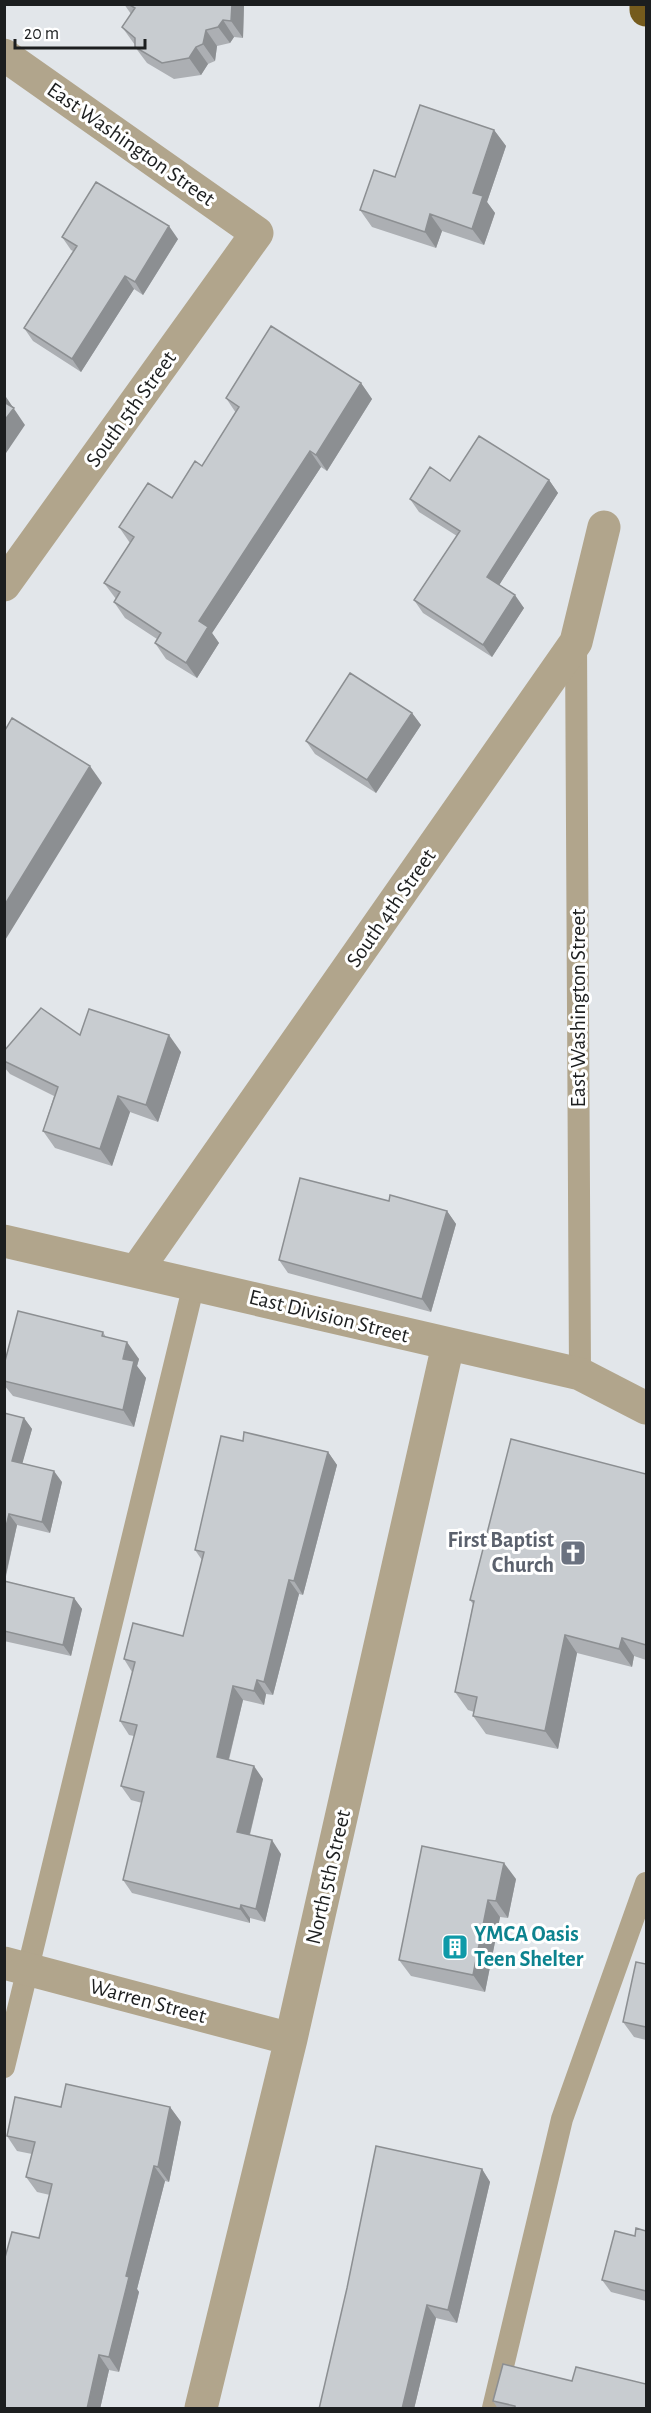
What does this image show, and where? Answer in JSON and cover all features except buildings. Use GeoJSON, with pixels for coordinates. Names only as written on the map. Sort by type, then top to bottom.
{"type":"FeatureCollection","features":[{"type":"Feature","properties":{"kind":"highway"},"geometry":{"type":"LineString","coordinates":[[646,4],[646,10]]}},
{"type":"Feature","properties":{"kind":"street","name":"East Washington Street"},"geometry":{"type":"LineString","coordinates":[[4,55],[257,233]]}},
{"type":"Feature","properties":{"kind":"street","name":"South 5th Street"},"geometry":{"type":"LineString","coordinates":[[4,585],[257,233]]}},
{"type":"Feature","properties":{"kind":"street","name":"South 4th Street"},"geometry":{"type":"LineString","coordinates":[[137,1270],[576,642],[604,527]]}},
{"type":"Feature","properties":{"kind":"street","name":"East Division Street"},"geometry":{"type":"LineString","coordinates":[[4,1241],[580,1374],[646,1408]]}},
{"type":"Feature","properties":{"kind":"street","name":"North 5th Street"},"geometry":{"type":"LineString","coordinates":[[201,2409],[291,2039],[448,1345]]}},
{"type":"Feature","properties":{"kind":"street","name":"Warren Street"},"geometry":{"type":"LineString","coordinates":[[16,1966],[291,2039]]}},
{"type":"Feature","properties":{"kind":"lane","name":"East Washington Street"},"geometry":{"type":"LineString","coordinates":[[576,642],[580,1374]]}},
{"type":"Feature","properties":{"kind":"lane"},"geometry":{"type":"LineString","coordinates":[[4,2067],[16,1966],[194,1284]]}},
{"type":"Feature","properties":{"kind":"lane"},"geometry":{"type":"LineString","coordinates":[[493,2409],[562,2119],[646,1883]]}},
{"type":"Feature","properties":{"kind":"place","name":"First Baptist Church"},"geometry":{"type":"Point","coordinates":[573,1553]}},
{"type":"Feature","properties":{"kind":"place","name":"YMCA Oasis Teen Shelter"},"geometry":{"type":"Point","coordinates":[455,1947]}}]}
